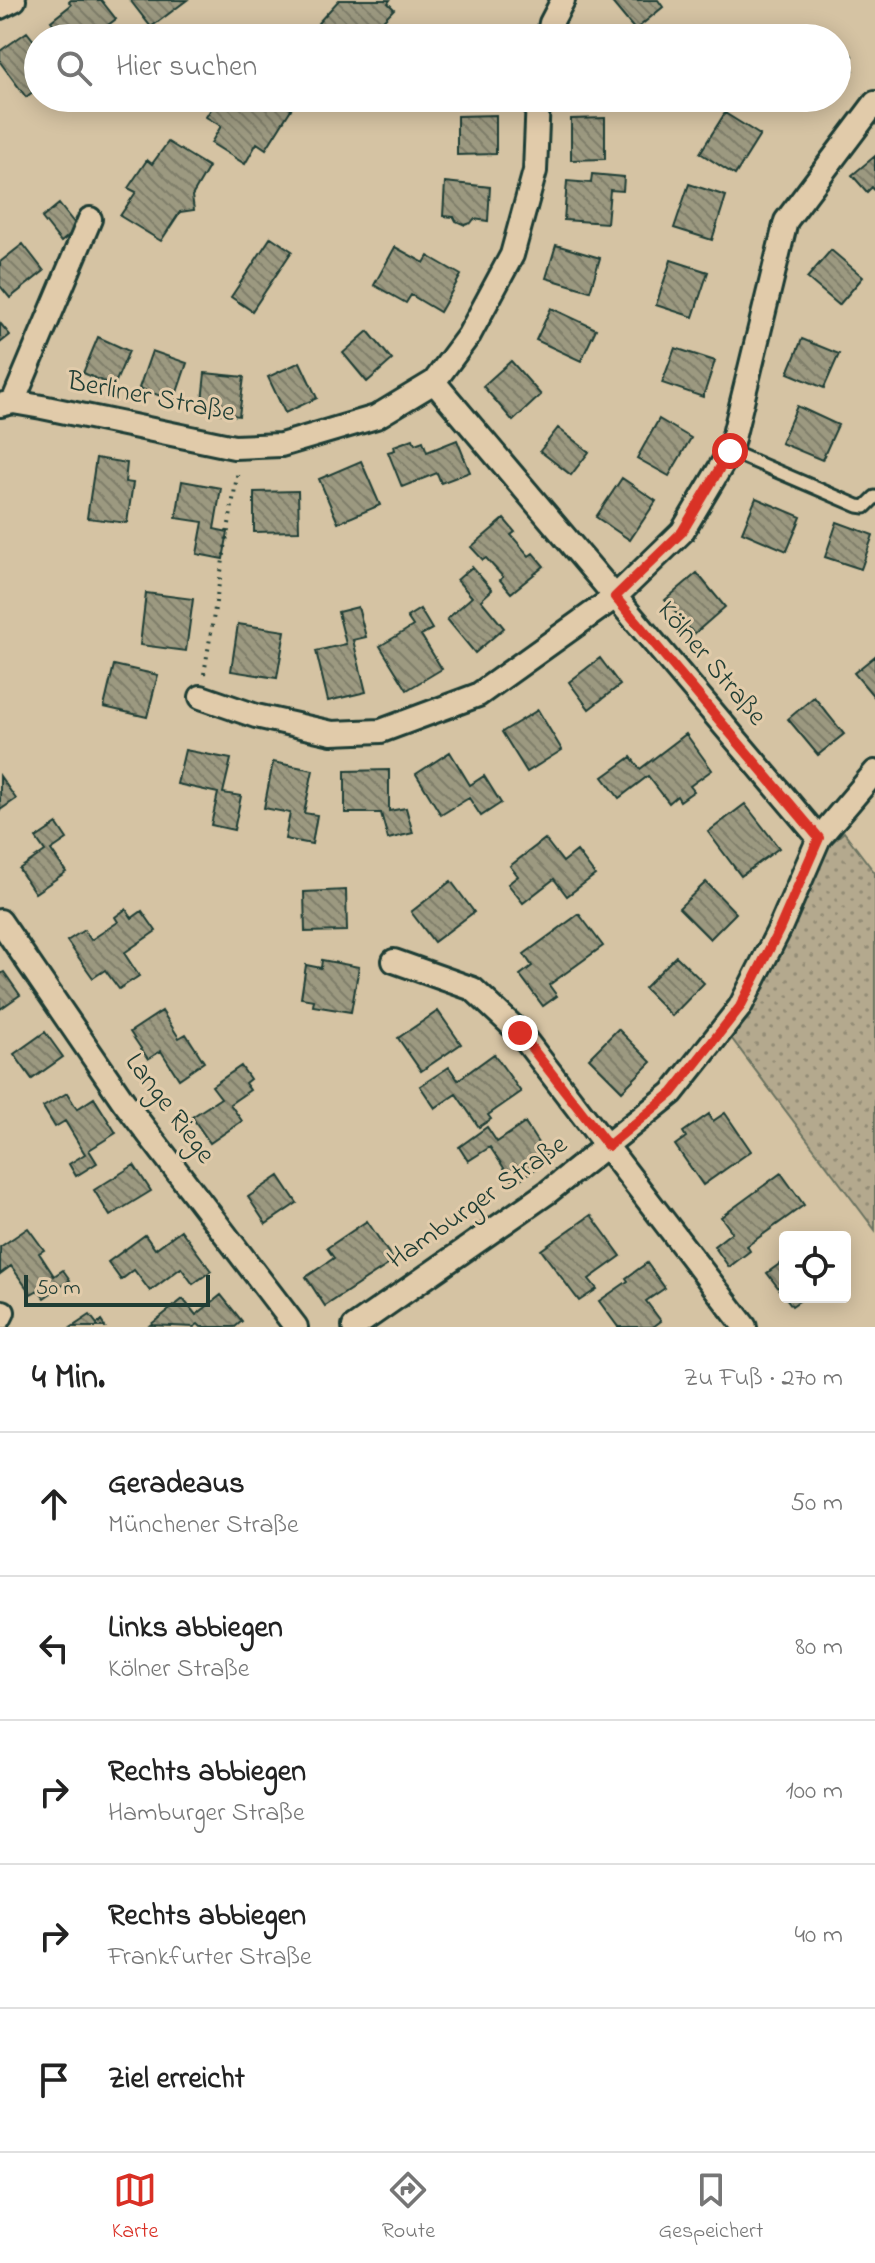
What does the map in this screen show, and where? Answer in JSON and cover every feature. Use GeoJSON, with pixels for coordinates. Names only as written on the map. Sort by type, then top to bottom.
{"type":"FeatureCollection","features":[{"type":"Feature","properties":{"kind":"street"},"geometry":{"type":"LineString","coordinates":[[0,7],[14,0]]}},
{"type":"Feature","properties":{"kind":"street"},"geometry":{"type":"LineString","coordinates":[[551,24],[563,0]]}},
{"type":"Feature","properties":{"kind":"street"},"geometry":{"type":"LineString","coordinates":[[201,697],[256,716],[332,733],[381,731],[478,695],[615,597],[682,532],[730,451],[786,221],[875,103]]}},
{"type":"Feature","properties":{"kind":"street","name":"Berliner Straße"},"geometry":{"type":"LineString","coordinates":[[90,219],[7,404],[242,447],[281,445],[376,417],[434,382],[469,335],[512,255],[535,171],[537,112]]}},
{"type":"Feature","properties":{"kind":"street","name":"Kölner Straße"},"geometry":{"type":"LineString","coordinates":[[434,382],[819,838]]}},
{"type":"Feature","properties":{"kind":"street","name":"Hamburger Straße"},"geometry":{"type":"LineString","coordinates":[[354,1327],[548,1192],[672,1093],[740,1007],[779,930],[819,838],[875,772]]}},
{"type":"Feature","properties":{"kind":"street","name":"Lange Riege"},"geometry":{"type":"LineString","coordinates":[[0,921],[124,1102],[296,1327]]}},
{"type":"Feature","properties":{"kind":"street"},"geometry":{"type":"LineString","coordinates":[[394,961],[473,989],[520,1033],[745,1327]]}},
{"type":"Feature","properties":{"kind":"lane"},"geometry":{"type":"LineString","coordinates":[[730,451],[858,506],[865,507],[875,497]]}},
{"type":"Feature","properties":{"kind":"path"},"geometry":{"type":"LineString","coordinates":[[201,697],[242,447]]}},
{"type":"Feature","properties":{"kind":"shaded area"},"geometry":{"type":"Polygon","coordinates":[[[844,832],[875,873],[875,1230],[723,1027],[803,868],[844,832]]]}},
{"type":"Feature","properties":{"kind":"building"},"geometry":{"type":"Polygon","coordinates":[[[101,0],[116,19],[109,24],[53,24],[51,21],[71,5],[69,2],[101,0]]]}},
{"type":"Feature","properties":{"kind":"building"},"geometry":{"type":"Polygon","coordinates":[[[130,0],[187,0],[155,24],[149,24],[130,0]]]}},
{"type":"Feature","properties":{"kind":"building"},"geometry":{"type":"Polygon","coordinates":[[[339,0],[390,0],[388,3],[394,9],[380,24],[318,23],[339,0]]]}},
{"type":"Feature","properties":{"kind":"building"},"geometry":{"type":"Polygon","coordinates":[[[610,0],[658,0],[663,7],[642,24],[630,24],[610,0]]]}},
{"type":"Feature","properties":{"kind":"building"},"geometry":{"type":"Polygon","coordinates":[[[24,34],[24,94],[0,62],[0,51],[24,34]]]}},
{"type":"Feature","properties":{"kind":"building"},"geometry":{"type":"Polygon","coordinates":[[[209,112],[289,112],[266,149],[257,143],[245,164],[211,143],[221,126],[206,117],[209,112]]]}},
{"type":"Feature","properties":{"kind":"building"},"geometry":{"type":"Polygon","coordinates":[[[725,113],[760,135],[735,175],[700,153],[725,113]]]}},
{"type":"Feature","properties":{"kind":"building"},"geometry":{"type":"Polygon","coordinates":[[[496,115],[496,154],[457,155],[457,116],[496,115]]]}},
{"type":"Feature","properties":{"kind":"building"},"geometry":{"type":"Polygon","coordinates":[[[605,118],[605,159],[571,160],[571,119],[605,118]]]}},
{"type":"Feature","properties":{"kind":"building"},"geometry":{"type":"Polygon","coordinates":[[[168,142],[209,167],[192,196],[194,210],[180,212],[161,241],[120,216],[136,192],[128,188],[147,160],[152,164],[168,142]]]}},
{"type":"Feature","properties":{"kind":"building"},"geometry":{"type":"Polygon","coordinates":[[[875,156],[875,191],[872,187],[867,192],[852,175],[875,156]]]}},
{"type":"Feature","properties":{"kind":"building"},"geometry":{"type":"Polygon","coordinates":[[[592,174],[624,177],[623,191],[610,190],[607,223],[564,220],[567,181],[591,183],[592,174]]]}},
{"type":"Feature","properties":{"kind":"building"},"geometry":{"type":"Polygon","coordinates":[[[445,182],[490,187],[488,221],[474,219],[465,225],[454,217],[443,216],[445,182]]]}},
{"type":"Feature","properties":{"kind":"building"},"geometry":{"type":"Polygon","coordinates":[[[689,184],[726,196],[712,240],[674,228],[689,184]]]}},
{"type":"Feature","properties":{"kind":"building"},"geometry":{"type":"Polygon","coordinates":[[[59,204],[78,228],[61,242],[42,218],[59,204]]]}},
{"type":"Feature","properties":{"kind":"building"},"geometry":{"type":"Polygon","coordinates":[[[271,237],[292,251],[252,311],[231,297],[271,237]]]}},
{"type":"Feature","properties":{"kind":"building"},"geometry":{"type":"Polygon","coordinates":[[[23,244],[44,271],[10,298],[0,286],[0,262],[23,244]]]}},
{"type":"Feature","properties":{"kind":"building"},"geometry":{"type":"Polygon","coordinates":[[[556,245],[600,258],[590,291],[546,278],[556,245]]]}},
{"type":"Feature","properties":{"kind":"building"},"geometry":{"type":"Polygon","coordinates":[[[395,247],[424,263],[428,256],[461,275],[440,312],[411,295],[406,303],[374,285],[395,247]]]}},
{"type":"Feature","properties":{"kind":"building"},"geometry":{"type":"Polygon","coordinates":[[[831,250],[863,277],[839,305],[807,278],[831,250]]]}},
{"type":"Feature","properties":{"kind":"building"},"geometry":{"type":"Polygon","coordinates":[[[671,260],[708,272],[693,317],[656,305],[671,260]]]}},
{"type":"Feature","properties":{"kind":"building"},"geometry":{"type":"Polygon","coordinates":[[[551,308],[596,329],[581,361],[536,340],[551,308]]]}},
{"type":"Feature","properties":{"kind":"building"},"geometry":{"type":"Polygon","coordinates":[[[0,323],[10,335],[0,343],[0,323]]]}},
{"type":"Feature","properties":{"kind":"building"},"geometry":{"type":"Polygon","coordinates":[[[368,331],[392,360],[367,382],[343,353],[368,331]]]}},
{"type":"Feature","properties":{"kind":"building"},"geometry":{"type":"Polygon","coordinates":[[[98,337],[129,351],[114,386],[83,373],[98,337]]]}},
{"type":"Feature","properties":{"kind":"building"},"geometry":{"type":"Polygon","coordinates":[[[802,339],[839,354],[824,388],[788,373],[802,339]]]}},
{"type":"Feature","properties":{"kind":"building"},"geometry":{"type":"Polygon","coordinates":[[[675,348],[715,361],[703,397],[662,383],[675,348]]]}},
{"type":"Feature","properties":{"kind":"building"},"geometry":{"type":"Polygon","coordinates":[[[152,351],[187,363],[174,401],[139,388],[152,351]]]}},
{"type":"Feature","properties":{"kind":"building"},"geometry":{"type":"Polygon","coordinates":[[[511,361],[541,395],[513,421],[483,386],[511,361]]]}},
{"type":"Feature","properties":{"kind":"building"},"geometry":{"type":"Polygon","coordinates":[[[300,362],[317,398],[285,413],[268,377],[300,362]]]}},
{"type":"Feature","properties":{"kind":"building"},"geometry":{"type":"Polygon","coordinates":[[[205,373],[244,377],[239,416],[201,411],[205,373]]]}},
{"type":"Feature","properties":{"kind":"building"},"geometry":{"type":"Polygon","coordinates":[[[797,406],[838,425],[822,460],[781,443],[797,406]]]}},
{"type":"Feature","properties":{"kind":"building"},"geometry":{"type":"Polygon","coordinates":[[[659,419],[691,438],[669,476],[637,458],[659,419]]]}},
{"type":"Feature","properties":{"kind":"building"},"geometry":{"type":"Polygon","coordinates":[[[558,428],[589,452],[571,475],[540,451],[558,428]]]}},
{"type":"Feature","properties":{"kind":"building"},"geometry":{"type":"Polygon","coordinates":[[[413,439],[415,444],[423,441],[427,452],[457,440],[470,472],[441,483],[437,473],[402,487],[388,452],[395,450],[394,446],[413,439]]]}},
{"type":"Feature","properties":{"kind":"building"},"geometry":{"type":"Polygon","coordinates":[[[96,458],[127,463],[125,482],[133,483],[127,523],[87,518],[96,458]]]}},
{"type":"Feature","properties":{"kind":"building"},"geometry":{"type":"Polygon","coordinates":[[[361,461],[380,505],[338,523],[319,479],[361,461]]]}},
{"type":"Feature","properties":{"kind":"building"},"geometry":{"type":"Polygon","coordinates":[[[622,478],[656,501],[630,540],[596,517],[622,478]]]}},
{"type":"Feature","properties":{"kind":"building"},"geometry":{"type":"Polygon","coordinates":[[[182,481],[221,488],[214,529],[228,532],[223,559],[197,554],[203,522],[176,518],[182,481]]]}},
{"type":"Feature","properties":{"kind":"building"},"geometry":{"type":"Polygon","coordinates":[[[298,491],[299,531],[254,532],[254,492],[298,491]]]}},
{"type":"Feature","properties":{"kind":"building"},"geometry":{"type":"Polygon","coordinates":[[[756,498],[801,517],[787,551],[742,532],[756,498]]]}},
{"type":"Feature","properties":{"kind":"building"},"geometry":{"type":"Polygon","coordinates":[[[504,519],[515,532],[511,535],[529,556],[533,553],[544,566],[511,593],[500,580],[503,577],[471,547],[504,519]]]}},
{"type":"Feature","properties":{"kind":"building"},"geometry":{"type":"Polygon","coordinates":[[[837,522],[873,535],[861,569],[825,557],[837,522]]]}},
{"type":"Feature","properties":{"kind":"building"},"geometry":{"type":"Polygon","coordinates":[[[472,567],[492,590],[481,600],[504,628],[475,653],[447,619],[472,597],[457,580],[472,567]]]}},
{"type":"Feature","properties":{"kind":"building"},"geometry":{"type":"Polygon","coordinates":[[[697,573],[725,607],[694,634],[665,600],[697,573]]]}},
{"type":"Feature","properties":{"kind":"building"},"geometry":{"type":"Polygon","coordinates":[[[146,593],[193,599],[186,651],[140,645],[146,593]]]}},
{"type":"Feature","properties":{"kind":"building"},"geometry":{"type":"Polygon","coordinates":[[[358,607],[366,637],[353,640],[366,692],[328,701],[316,651],[346,644],[338,612],[358,607]]]}},
{"type":"Feature","properties":{"kind":"building"},"geometry":{"type":"Polygon","coordinates":[[[420,609],[432,629],[421,635],[442,669],[407,690],[380,646],[413,626],[407,617],[420,609]]]}},
{"type":"Feature","properties":{"kind":"building"},"geometry":{"type":"Polygon","coordinates":[[[238,624],[285,631],[277,678],[231,671],[238,624]]]}},
{"type":"Feature","properties":{"kind":"building"},"geometry":{"type":"Polygon","coordinates":[[[875,656],[875,698],[854,673],[875,656]]]}},
{"type":"Feature","properties":{"kind":"building"},"geometry":{"type":"Polygon","coordinates":[[[600,658],[620,685],[589,709],[569,682],[600,658]]]}},
{"type":"Feature","properties":{"kind":"building"},"geometry":{"type":"Polygon","coordinates":[[[114,665],[158,675],[147,717],[104,707],[114,665]]]}},
{"type":"Feature","properties":{"kind":"building"},"geometry":{"type":"Polygon","coordinates":[[[814,697],[844,734],[818,755],[788,719],[814,697]]]}},
{"type":"Feature","properties":{"kind":"building"},"geometry":{"type":"Polygon","coordinates":[[[538,710],[562,750],[527,772],[502,732],[538,710]]]}},
{"type":"Feature","properties":{"kind":"building"},"geometry":{"type":"Polygon","coordinates":[[[686,734],[712,770],[690,786],[694,791],[680,801],[677,796],[669,803],[648,776],[619,798],[603,777],[631,757],[640,769],[686,734]]]}},
{"type":"Feature","properties":{"kind":"building"},"geometry":{"type":"Polygon","coordinates":[[[185,750],[231,759],[223,793],[241,796],[234,830],[211,825],[218,793],[177,784],[185,750]]]}},
{"type":"Feature","properties":{"kind":"building"},"geometry":{"type":"Polygon","coordinates":[[[450,752],[470,785],[484,776],[501,803],[481,816],[469,798],[441,815],[416,774],[450,752]]]}},
{"type":"Feature","properties":{"kind":"building"},"geometry":{"type":"Polygon","coordinates":[[[273,762],[313,770],[304,813],[317,815],[312,844],[285,839],[290,813],[264,808],[273,762]]]}},
{"type":"Feature","properties":{"kind":"building"},"geometry":{"type":"Polygon","coordinates":[[[389,770],[389,811],[406,808],[413,833],[388,839],[381,813],[345,813],[345,771],[389,770]]]}},
{"type":"Feature","properties":{"kind":"building"},"geometry":{"type":"Polygon","coordinates":[[[0,776],[16,799],[0,810],[0,776]]]}},
{"type":"Feature","properties":{"kind":"building"},"geometry":{"type":"Polygon","coordinates":[[[745,804],[779,848],[741,876],[708,832],[745,804]]]}},
{"type":"Feature","properties":{"kind":"building"},"geometry":{"type":"Polygon","coordinates":[[[57,824],[67,839],[51,850],[66,872],[35,893],[19,869],[45,851],[36,838],[57,824]]]}},
{"type":"Feature","properties":{"kind":"building"},"geometry":{"type":"Polygon","coordinates":[[[545,839],[563,862],[577,851],[595,875],[567,896],[554,879],[523,903],[508,884],[518,876],[510,866],[545,839]]]}},
{"type":"Feature","properties":{"kind":"building"},"geometry":{"type":"Polygon","coordinates":[[[451,881],[474,912],[434,942],[411,912],[451,881]]]}},
{"type":"Feature","properties":{"kind":"building"},"geometry":{"type":"Polygon","coordinates":[[[706,882],[736,913],[710,939],[679,908],[706,882]]]}},
{"type":"Feature","properties":{"kind":"building"},"geometry":{"type":"Polygon","coordinates":[[[346,890],[347,931],[305,932],[304,892],[346,890]]]}},
{"type":"Feature","properties":{"kind":"building"},"geometry":{"type":"Polygon","coordinates":[[[126,909],[132,918],[142,911],[156,931],[124,953],[139,976],[119,989],[105,970],[93,978],[67,941],[84,930],[91,940],[118,922],[115,917],[126,909]]]}},
{"type":"Feature","properties":{"kind":"building"},"geometry":{"type":"Polygon","coordinates":[[[579,914],[603,946],[549,985],[557,996],[543,1006],[520,975],[532,966],[524,954],[579,914]]]}},
{"type":"Feature","properties":{"kind":"building"},"geometry":{"type":"Polygon","coordinates":[[[676,956],[704,983],[672,1016],[644,988],[676,956]]]}},
{"type":"Feature","properties":{"kind":"building"},"geometry":{"type":"Polygon","coordinates":[[[322,960],[359,967],[351,1012],[313,1006],[314,1000],[301,998],[306,965],[321,968],[322,960]]]}},
{"type":"Feature","properties":{"kind":"building"},"geometry":{"type":"Polygon","coordinates":[[[4,972],[20,995],[0,1009],[0,974],[4,972]]]}},
{"type":"Feature","properties":{"kind":"building"},"geometry":{"type":"Polygon","coordinates":[[[162,1011],[179,1038],[186,1034],[204,1062],[179,1079],[161,1051],[148,1059],[130,1032],[162,1011]]]}},
{"type":"Feature","properties":{"kind":"building"},"geometry":{"type":"Polygon","coordinates":[[[438,1011],[461,1044],[421,1071],[398,1038],[438,1011]]]}},
{"type":"Feature","properties":{"kind":"building"},"geometry":{"type":"Polygon","coordinates":[[[618,1029],[651,1062],[622,1091],[589,1058],[618,1029]]]}},
{"type":"Feature","properties":{"kind":"building"},"geometry":{"type":"Polygon","coordinates":[[[45,1032],[63,1057],[32,1079],[14,1054],[45,1032]]]}},
{"type":"Feature","properties":{"kind":"building"},"geometry":{"type":"Polygon","coordinates":[[[494,1054],[521,1092],[488,1115],[491,1119],[479,1127],[456,1094],[435,1108],[420,1086],[449,1067],[458,1080],[494,1054]]]}},
{"type":"Feature","properties":{"kind":"building"},"geometry":{"type":"Polygon","coordinates":[[[241,1066],[250,1079],[245,1083],[250,1090],[230,1104],[242,1121],[210,1143],[192,1117],[221,1098],[212,1086],[241,1066]]]}},
{"type":"Feature","properties":{"kind":"building"},"geometry":{"type":"Polygon","coordinates":[[[67,1093],[77,1109],[94,1098],[116,1133],[89,1150],[97,1163],[76,1176],[69,1164],[85,1154],[65,1121],[55,1127],[43,1107],[67,1093]]]}},
{"type":"Feature","properties":{"kind":"building"},"geometry":{"type":"Polygon","coordinates":[[[725,1113],[751,1151],[703,1185],[675,1145],[686,1137],[683,1132],[709,1114],[713,1121],[725,1113]]]}},
{"type":"Feature","properties":{"kind":"building"},"geometry":{"type":"Polygon","coordinates":[[[525,1123],[549,1160],[514,1183],[490,1147],[468,1161],[459,1147],[487,1127],[497,1142],[525,1123]]]}},
{"type":"Feature","properties":{"kind":"building"},"geometry":{"type":"Polygon","coordinates":[[[134,1165],[151,1191],[110,1216],[94,1190],[134,1165]]]}},
{"type":"Feature","properties":{"kind":"building"},"geometry":{"type":"Polygon","coordinates":[[[781,1173],[804,1205],[747,1246],[750,1251],[729,1267],[714,1246],[732,1232],[721,1217],[781,1173]]]}},
{"type":"Feature","properties":{"kind":"building"},"geometry":{"type":"Polygon","coordinates":[[[279,1176],[297,1203],[266,1224],[248,1197],[279,1176]]]}},
{"type":"Feature","properties":{"kind":"building"},"geometry":{"type":"Polygon","coordinates":[[[591,1215],[621,1256],[589,1279],[597,1289],[579,1301],[541,1250],[591,1215]]]}},
{"type":"Feature","properties":{"kind":"building"},"geometry":{"type":"Polygon","coordinates":[[[367,1221],[394,1261],[325,1306],[306,1277],[334,1258],[327,1248],[367,1221]]]}},
{"type":"Feature","properties":{"kind":"building"},"geometry":{"type":"Polygon","coordinates":[[[28,1228],[44,1250],[39,1253],[54,1276],[63,1270],[70,1280],[44,1298],[38,1290],[31,1294],[11,1266],[0,1274],[0,1247],[28,1228]]]}},
{"type":"Feature","properties":{"kind":"building"},"geometry":{"type":"Polygon","coordinates":[[[181,1230],[211,1271],[193,1284],[181,1268],[150,1291],[134,1270],[121,1280],[108,1262],[145,1235],[155,1249],[181,1230]]]}},
{"type":"Feature","properties":{"kind":"building"},"geometry":{"type":"Polygon","coordinates":[[[647,1263],[665,1288],[646,1301],[661,1321],[653,1327],[618,1327],[599,1301],[647,1263]]]}},
{"type":"Feature","properties":{"kind":"building"},"geometry":{"type":"Polygon","coordinates":[[[779,1264],[779,1289],[767,1273],[779,1264]]]}},
{"type":"Feature","properties":{"kind":"building"},"geometry":{"type":"Polygon","coordinates":[[[221,1295],[242,1321],[235,1327],[150,1325],[183,1299],[196,1315],[221,1295]]]}},
{"type":"Feature","properties":{"kind":"building"},"geometry":{"type":"Polygon","coordinates":[[[90,1315],[97,1324],[101,1321],[105,1327],[72,1327],[90,1315]]]}},
{"type":"Feature","properties":{"kind":"route"},"geometry":{"type":"LineString","coordinates":[[520,1033],[608,1146],[672,1093],[740,1007],[779,930],[819,838],[615,597],[682,532],[730,451]]}}]}
